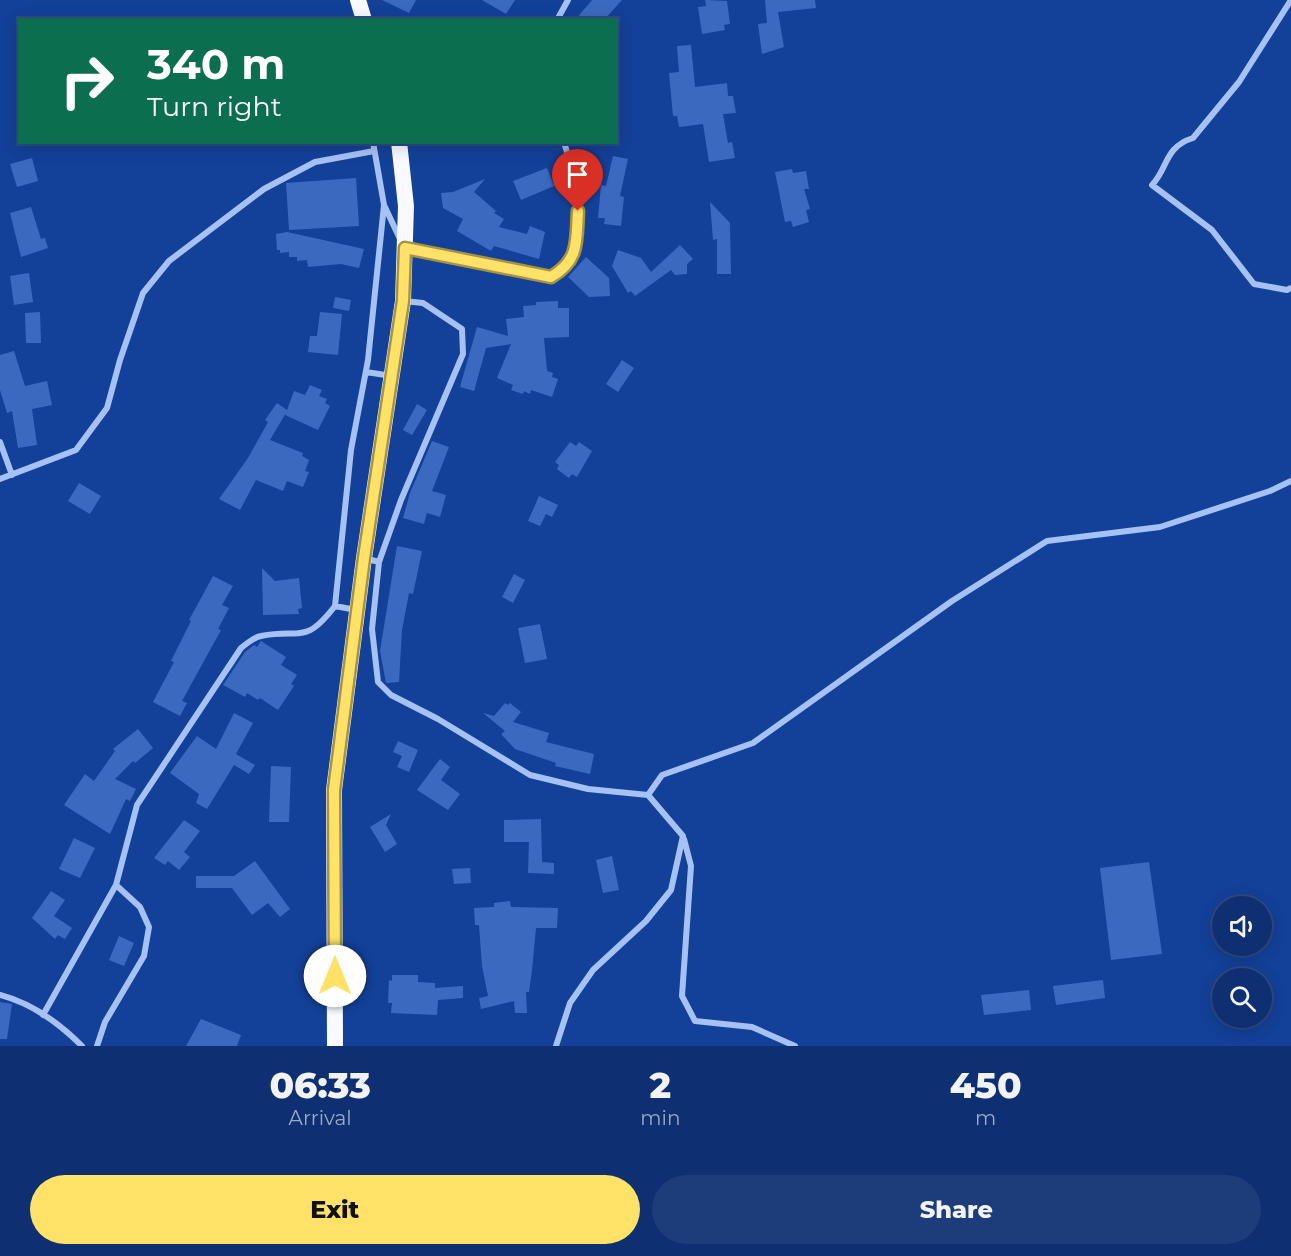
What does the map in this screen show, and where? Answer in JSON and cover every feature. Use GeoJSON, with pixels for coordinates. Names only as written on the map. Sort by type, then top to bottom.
{"type":"FeatureCollection","features":[{"type":"Feature","properties":{"kind":"highway"},"geometry":{"type":"LineString","coordinates":[[359,1],[363,18]]}},
{"type":"Feature","properties":{"kind":"highway"},"geometry":{"type":"LineString","coordinates":[[335,1046],[334,790],[357,610],[371,560],[403,301],[406,206],[399,144]]}},
{"type":"Feature","properties":{"kind":"street"},"geometry":{"type":"LineString","coordinates":[[557,18],[568,0]]}},
{"type":"Feature","properties":{"kind":"street"},"geometry":{"type":"LineString","coordinates":[[1291,0],[1239,82],[1193,138],[1182,141],[1172,152],[1162,165],[1158,179],[1152,186],[1212,230],[1254,284],[1287,290],[1291,288]]}},
{"type":"Feature","properties":{"kind":"street"},"geometry":{"type":"LineString","coordinates":[[355,18],[359,1]]}},
{"type":"Feature","properties":{"kind":"street"},"geometry":{"type":"LineString","coordinates":[[373,144],[384,205],[405,248],[551,277],[566,268],[576,249],[579,192],[565,144]]}},
{"type":"Feature","properties":{"kind":"street"},"geometry":{"type":"LineString","coordinates":[[0,479],[76,450],[107,408],[120,360],[143,293],[169,261],[264,189],[284,178],[315,162],[374,152]]}},
{"type":"Feature","properties":{"kind":"street"},"geometry":{"type":"LineString","coordinates":[[43,1016],[116,885],[137,805],[241,648],[259,636],[300,635],[321,624],[335,606],[351,450],[366,372],[384,205]]}},
{"type":"Feature","properties":{"kind":"street"},"geometry":{"type":"LineString","coordinates":[[403,301],[423,303],[462,329],[463,354],[401,500],[371,560],[372,629],[378,682],[392,695],[438,719],[530,775],[588,789],[648,795],[682,836],[691,866],[682,996],[695,1021],[752,1027],[795,1046]]}},
{"type":"Feature","properties":{"kind":"street"},"geometry":{"type":"LineString","coordinates":[[366,372],[392,376]]}},
{"type":"Feature","properties":{"kind":"street"},"geometry":{"type":"LineString","coordinates":[[0,442],[12,475]]}},
{"type":"Feature","properties":{"kind":"street"},"geometry":{"type":"LineString","coordinates":[[648,795],[662,775],[753,742],[952,601],[1047,541],[1160,527],[1270,491],[1291,481]]}},
{"type":"Feature","properties":{"kind":"street"},"geometry":{"type":"LineString","coordinates":[[335,606],[357,610]]}},
{"type":"Feature","properties":{"kind":"street"},"geometry":{"type":"LineString","coordinates":[[556,1046],[570,1003],[593,970],[646,921],[671,890],[682,836]]}},
{"type":"Feature","properties":{"kind":"street"},"geometry":{"type":"LineString","coordinates":[[96,1046],[105,1022],[144,956],[149,927],[140,907],[116,885]]}},
{"type":"Feature","properties":{"kind":"street"},"geometry":{"type":"LineString","coordinates":[[0,995],[21,1000],[67,1031],[82,1046]]}},
{"type":"Feature","properties":{"kind":"building"},"geometry":{"type":"Polygon","coordinates":[[[382,0],[416,0],[409,13],[382,0]]]}},
{"type":"Feature","properties":{"kind":"building"},"geometry":{"type":"Polygon","coordinates":[[[482,0],[515,0],[506,14],[482,0]]]}},
{"type":"Feature","properties":{"kind":"building"},"geometry":{"type":"Polygon","coordinates":[[[592,0],[622,0],[606,18],[577,18],[592,0]]]}},
{"type":"Feature","properties":{"kind":"building"},"geometry":{"type":"Polygon","coordinates":[[[705,0],[727,1],[730,24],[724,25],[725,30],[702,34],[698,7],[706,6],[705,0]]]}},
{"type":"Feature","properties":{"kind":"building"},"geometry":{"type":"Polygon","coordinates":[[[765,0],[815,0],[816,8],[778,12],[784,47],[762,54],[758,24],[767,23],[765,0]]]}},
{"type":"Feature","properties":{"kind":"building"},"geometry":{"type":"Polygon","coordinates":[[[691,45],[695,87],[727,83],[728,96],[733,96],[736,113],[723,114],[728,143],[732,142],[735,158],[709,162],[703,124],[679,127],[677,116],[673,116],[669,73],[679,72],[677,46],[691,45]]]}},
{"type":"Feature","properties":{"kind":"building"},"geometry":{"type":"Polygon","coordinates":[[[613,156],[628,159],[620,196],[624,197],[621,226],[604,224],[605,218],[598,218],[601,185],[606,186],[613,156]]]}},
{"type":"Feature","properties":{"kind":"building"},"geometry":{"type":"Polygon","coordinates":[[[32,158],[38,181],[17,187],[10,164],[32,158]]]}},
{"type":"Feature","properties":{"kind":"building"},"geometry":{"type":"Polygon","coordinates":[[[547,168],[554,186],[521,200],[513,181],[547,168]]]}},
{"type":"Feature","properties":{"kind":"building"},"geometry":{"type":"Polygon","coordinates":[[[792,169],[793,173],[806,171],[809,189],[804,189],[810,209],[806,210],[809,222],[793,227],[791,221],[785,222],[775,172],[792,169]]]}},
{"type":"Feature","properties":{"kind":"building"},"geometry":{"type":"Polygon","coordinates":[[[356,178],[359,226],[289,230],[286,183],[356,178]]]}},
{"type":"Feature","properties":{"kind":"building"},"geometry":{"type":"Polygon","coordinates":[[[485,179],[474,192],[496,211],[494,213],[504,219],[499,227],[527,234],[530,226],[545,232],[539,259],[494,246],[491,251],[457,231],[463,219],[443,208],[441,193],[453,192],[485,179]]]}},
{"type":"Feature","properties":{"kind":"building"},"geometry":{"type":"Polygon","coordinates":[[[710,202],[730,223],[731,274],[717,274],[717,239],[713,240],[710,202]]]}},
{"type":"Feature","properties":{"kind":"building"},"geometry":{"type":"Polygon","coordinates":[[[31,207],[41,239],[45,238],[48,248],[21,257],[10,213],[31,207]]]}},
{"type":"Feature","properties":{"kind":"building"},"geometry":{"type":"Polygon","coordinates":[[[287,232],[364,249],[359,268],[341,264],[308,267],[307,260],[297,261],[297,257],[289,257],[289,252],[280,253],[280,250],[277,250],[276,234],[287,232]]]}},
{"type":"Feature","properties":{"kind":"building"},"geometry":{"type":"Polygon","coordinates":[[[680,245],[693,259],[687,264],[687,274],[675,275],[671,270],[635,296],[631,291],[628,293],[612,266],[618,250],[641,258],[651,272],[680,245]]]}},
{"type":"Feature","properties":{"kind":"building"},"geometry":{"type":"Polygon","coordinates":[[[586,257],[609,278],[610,296],[589,297],[568,277],[586,257]]]}},
{"type":"Feature","properties":{"kind":"building"},"geometry":{"type":"Polygon","coordinates":[[[29,273],[33,302],[14,305],[10,276],[29,273]]]}},
{"type":"Feature","properties":{"kind":"building"},"geometry":{"type":"Polygon","coordinates":[[[335,297],[351,300],[349,311],[333,308],[335,297]]]}},
{"type":"Feature","properties":{"kind":"building"},"geometry":{"type":"Polygon","coordinates":[[[558,301],[558,308],[569,308],[569,337],[544,338],[547,371],[553,373],[552,377],[558,379],[552,397],[531,390],[530,394],[524,391],[523,394],[511,390],[513,385],[497,378],[511,344],[486,348],[474,391],[460,387],[477,327],[508,336],[506,319],[524,317],[523,306],[536,305],[536,302],[558,301]]]}},
{"type":"Feature","properties":{"kind":"building"},"geometry":{"type":"Polygon","coordinates":[[[40,312],[41,343],[26,343],[25,313],[40,312]]]}},
{"type":"Feature","properties":{"kind":"building"},"geometry":{"type":"Polygon","coordinates":[[[320,312],[342,314],[338,355],[308,352],[310,336],[317,336],[320,312]]]}},
{"type":"Feature","properties":{"kind":"building"},"geometry":{"type":"Polygon","coordinates":[[[14,351],[25,386],[47,381],[52,405],[32,409],[37,445],[18,448],[12,411],[7,413],[0,390],[0,355],[14,351]]]}},
{"type":"Feature","properties":{"kind":"building"},"geometry":{"type":"Polygon","coordinates":[[[622,360],[634,368],[618,392],[606,384],[622,360]]]}},
{"type":"Feature","properties":{"kind":"building"},"geometry":{"type":"Polygon","coordinates":[[[310,385],[322,390],[319,396],[327,399],[325,403],[330,406],[318,430],[285,415],[287,411],[270,440],[303,453],[302,456],[309,460],[305,471],[309,472],[303,487],[287,481],[283,491],[256,480],[240,510],[219,499],[248,458],[268,422],[265,420],[277,403],[287,410],[294,391],[305,395],[310,385]]]}},
{"type":"Feature","properties":{"kind":"building"},"geometry":{"type":"Polygon","coordinates":[[[417,404],[427,410],[412,435],[403,430],[417,404]]]}},
{"type":"Feature","properties":{"kind":"building"},"geometry":{"type":"Polygon","coordinates":[[[432,441],[449,447],[432,491],[446,495],[440,517],[427,513],[424,524],[403,518],[410,493],[432,441]]]}},
{"type":"Feature","properties":{"kind":"building"},"geometry":{"type":"Polygon","coordinates":[[[570,442],[576,446],[579,442],[592,451],[577,477],[572,474],[569,478],[557,469],[559,465],[555,462],[570,442]]]}},
{"type":"Feature","properties":{"kind":"building"},"geometry":{"type":"Polygon","coordinates":[[[79,483],[101,496],[90,514],[68,501],[79,483]]]}},
{"type":"Feature","properties":{"kind":"building"},"geometry":{"type":"Polygon","coordinates":[[[539,496],[558,505],[552,517],[546,514],[540,526],[528,521],[539,496]]]}},
{"type":"Feature","properties":{"kind":"building"},"geometry":{"type":"Polygon","coordinates":[[[397,546],[422,551],[413,594],[409,593],[402,630],[399,682],[386,683],[380,651],[397,546]]]}},
{"type":"Feature","properties":{"kind":"building"},"geometry":{"type":"Polygon","coordinates":[[[262,568],[275,581],[299,578],[302,608],[298,609],[299,614],[263,615],[262,568]]]}},
{"type":"Feature","properties":{"kind":"building"},"geometry":{"type":"Polygon","coordinates":[[[514,574],[525,580],[513,603],[502,597],[514,574]]]}},
{"type":"Feature","properties":{"kind":"building"},"geometry":{"type":"Polygon","coordinates":[[[213,576],[233,586],[222,605],[229,608],[218,629],[221,630],[182,701],[187,703],[180,716],[153,702],[174,662],[171,661],[191,621],[189,620],[213,576]]]}},
{"type":"Feature","properties":{"kind":"building"},"geometry":{"type":"Polygon","coordinates":[[[540,624],[547,659],[525,663],[518,628],[540,624]]]}},
{"type":"Feature","properties":{"kind":"building"},"geometry":{"type":"Polygon","coordinates":[[[261,641],[286,657],[281,665],[297,675],[291,684],[294,686],[278,710],[260,698],[258,700],[247,693],[245,697],[223,685],[245,652],[254,645],[257,647],[261,641]]]}},
{"type":"Feature","properties":{"kind":"building"},"geometry":{"type":"Polygon","coordinates":[[[505,703],[508,705],[510,703],[521,712],[513,722],[549,733],[546,742],[594,754],[590,774],[555,766],[556,763],[515,749],[501,734],[505,731],[483,713],[494,716],[505,703]]]}},
{"type":"Feature","properties":{"kind":"building"},"geometry":{"type":"Polygon","coordinates":[[[234,713],[253,723],[236,754],[255,765],[249,774],[234,765],[207,809],[196,803],[199,794],[170,773],[197,736],[216,749],[234,713]]]}},
{"type":"Feature","properties":{"kind":"building"},"geometry":{"type":"Polygon","coordinates":[[[138,729],[153,748],[135,763],[133,761],[115,779],[136,789],[130,801],[126,799],[110,834],[64,805],[85,774],[94,781],[115,751],[113,749],[138,729]]]}},
{"type":"Feature","properties":{"kind":"building"},"geometry":{"type":"Polygon","coordinates":[[[398,741],[418,750],[409,772],[397,767],[402,756],[393,752],[398,741]]]}},
{"type":"Feature","properties":{"kind":"building"},"geometry":{"type":"Polygon","coordinates":[[[440,759],[450,767],[441,780],[460,794],[448,810],[417,790],[440,759]]]}},
{"type":"Feature","properties":{"kind":"building"},"geometry":{"type":"Polygon","coordinates":[[[271,766],[291,767],[289,822],[269,822],[271,766]]]}},
{"type":"Feature","properties":{"kind":"building"},"geometry":{"type":"Polygon","coordinates":[[[391,814],[386,825],[397,844],[385,852],[370,827],[391,814]]]}},
{"type":"Feature","properties":{"kind":"building"},"geometry":{"type":"Polygon","coordinates":[[[541,819],[542,862],[554,863],[554,874],[528,873],[529,842],[504,842],[504,820],[541,819]]]}},
{"type":"Feature","properties":{"kind":"building"},"geometry":{"type":"Polygon","coordinates":[[[184,820],[200,831],[184,852],[190,857],[179,870],[168,861],[165,865],[154,858],[184,820]]]}},
{"type":"Feature","properties":{"kind":"building"},"geometry":{"type":"Polygon","coordinates":[[[74,838],[95,848],[80,878],[59,869],[74,838]]]}},
{"type":"Feature","properties":{"kind":"building"},"geometry":{"type":"Polygon","coordinates":[[[612,856],[619,890],[603,893],[596,860],[612,856]]]}},
{"type":"Feature","properties":{"kind":"building"},"geometry":{"type":"Polygon","coordinates":[[[255,861],[290,909],[280,917],[268,903],[252,915],[232,888],[196,888],[196,876],[234,876],[255,861]]]}},
{"type":"Feature","properties":{"kind":"building"},"geometry":{"type":"Polygon","coordinates":[[[1149,862],[1162,954],[1111,960],[1100,868],[1149,862]]]}},
{"type":"Feature","properties":{"kind":"building"},"geometry":{"type":"Polygon","coordinates":[[[470,868],[471,883],[454,884],[452,869],[470,868]]]}},
{"type":"Feature","properties":{"kind":"building"},"geometry":{"type":"Polygon","coordinates":[[[51,891],[65,900],[54,916],[72,928],[65,939],[58,935],[55,939],[32,918],[51,891]]]}},
{"type":"Feature","properties":{"kind":"building"},"geometry":{"type":"Polygon","coordinates":[[[510,901],[511,907],[558,908],[557,928],[536,928],[529,992],[526,992],[527,1013],[515,1013],[514,1001],[481,1009],[479,998],[488,996],[482,966],[479,925],[475,925],[474,908],[494,907],[494,903],[510,901]]]}},
{"type":"Feature","properties":{"kind":"building"},"geometry":{"type":"Polygon","coordinates":[[[119,936],[134,943],[124,966],[109,960],[119,936]]]}},
{"type":"Feature","properties":{"kind":"building"},"geometry":{"type":"Polygon","coordinates":[[[392,975],[418,975],[418,982],[435,983],[435,988],[463,986],[463,998],[438,1000],[437,1015],[391,1013],[392,1003],[388,1003],[389,980],[392,981],[392,975]]]}},
{"type":"Feature","properties":{"kind":"building"},"geometry":{"type":"Polygon","coordinates":[[[1103,980],[1105,998],[1056,1005],[1053,986],[1103,980]]]}},
{"type":"Feature","properties":{"kind":"building"},"geometry":{"type":"Polygon","coordinates":[[[1029,990],[1031,1010],[984,1015],[981,995],[1029,990]]]}},
{"type":"Feature","properties":{"kind":"building"},"geometry":{"type":"Polygon","coordinates":[[[0,1002],[12,1004],[7,1039],[0,1039],[0,1002]]]}},
{"type":"Feature","properties":{"kind":"building"},"geometry":{"type":"Polygon","coordinates":[[[201,1019],[241,1035],[237,1046],[186,1046],[201,1019]]]}},
{"type":"Feature","properties":{"kind":"route"},"geometry":{"type":"LineString","coordinates":[[335,976],[334,790],[364,558],[403,301],[405,248],[551,277],[566,268],[576,249],[578,211]]}}]}
